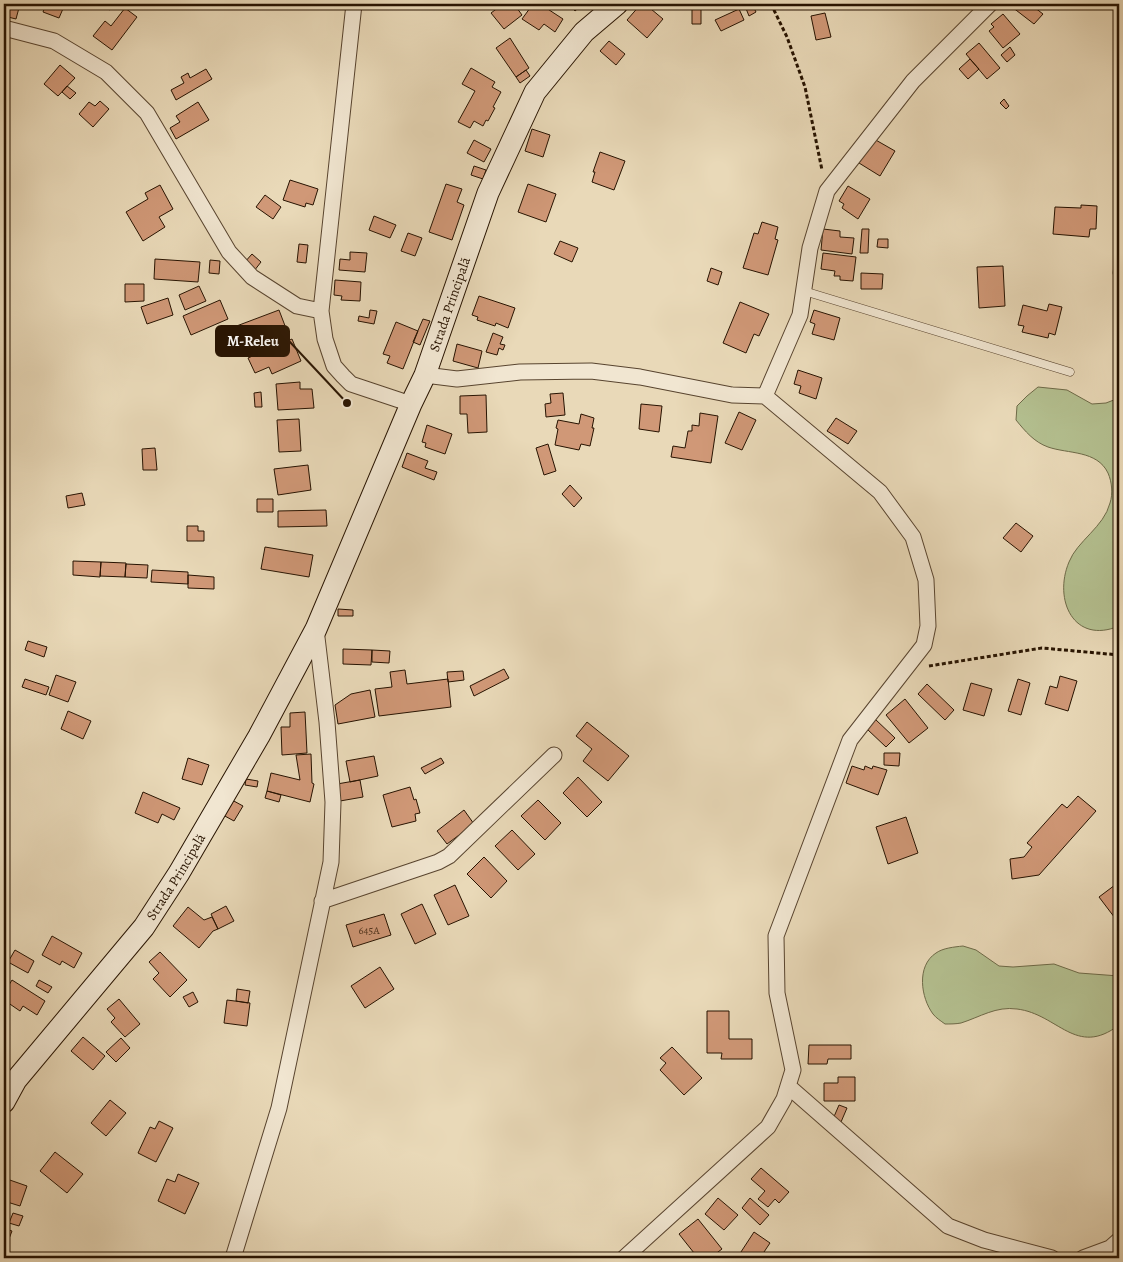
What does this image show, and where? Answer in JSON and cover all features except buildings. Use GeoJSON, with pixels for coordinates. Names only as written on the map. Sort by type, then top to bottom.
{"type":"FeatureCollection","features":[{"type":"Feature","properties":{"kind":"street"},"geometry":{"type":"LineString","coordinates":[[354,4],[321,311],[325,339],[334,366],[343,376],[351,384],[411,404]]}},
{"type":"Feature","properties":{"kind":"street","name":"Strada Principală"},"geometry":{"type":"LineString","coordinates":[[4,1102],[16,1080],[144,926],[180,873],[259,736],[316,629],[425,375],[488,193],[535,92],[584,32],[617,4]]}},
{"type":"Feature","properties":{"kind":"street"},"geometry":{"type":"LineString","coordinates":[[765,396],[800,315],[810,248],[827,190],[913,81],[990,4]]}},
{"type":"Feature","properties":{"kind":"street"},"geometry":{"type":"LineString","coordinates":[[4,28],[54,41],[106,72],[148,113],[229,252],[252,277],[289,301],[297,306],[321,311]]}},
{"type":"Feature","properties":{"kind":"street"},"geometry":{"type":"LineString","coordinates":[[425,375],[457,379],[520,372],[591,371],[640,377],[732,395],[765,396],[880,492],[913,537],[926,580],[928,626],[924,645],[850,740],[776,936],[777,993],[793,1070],[784,1099],[768,1127],[624,1258]]}},
{"type":"Feature","properties":{"kind":"street","name":"Strada Principală"},"geometry":{"type":"LineString","coordinates":[[233,1258],[279,1108],[331,862],[333,802],[327,722],[316,629]]}},
{"type":"Feature","properties":{"kind":"street"},"geometry":{"type":"LineString","coordinates":[[322,901],[438,862],[449,856],[554,755]]}},
{"type":"Feature","properties":{"kind":"street"},"geometry":{"type":"LineString","coordinates":[[788,1086],[948,1226],[984,1240],[1052,1258]]}},
{"type":"Feature","properties":{"kind":"street"},"geometry":{"type":"LineString","coordinates":[[1083,1258],[1110,1248],[1119,1240]]}},
{"type":"Feature","properties":{"kind":"lane"},"geometry":{"type":"LineString","coordinates":[[804,291],[1070,372]]}},
{"type":"Feature","properties":{"kind":"path"},"geometry":{"type":"LineString","coordinates":[[771,4],[806,87],[827,190]]}},
{"type":"Feature","properties":{"kind":"path"},"geometry":{"type":"LineString","coordinates":[[903,670],[1042,648],[1119,655]]}},
{"type":"Feature","properties":{"kind":"green space"},"geometry":{"type":"Polygon","coordinates":[[[1119,255],[1119,297],[1113,273],[1115,258],[1119,255]]]}},
{"type":"Feature","properties":{"kind":"green space"},"geometry":{"type":"Polygon","coordinates":[[[1038,387],[1067,390],[1092,404],[1106,403],[1119,398],[1119,626],[1103,630],[1090,629],[1079,624],[1071,615],[1066,604],[1064,591],[1065,576],[1069,562],[1078,547],[1107,512],[1112,492],[1111,484],[1108,473],[1097,460],[1043,445],[1030,436],[1016,420],[1017,406],[1038,387]]]}},
{"type":"Feature","properties":{"kind":"green space"},"geometry":{"type":"Polygon","coordinates":[[[963,946],[976,950],[999,966],[1013,967],[1054,964],[1079,973],[1119,976],[1119,1025],[1104,1034],[1091,1037],[1079,1036],[1031,1012],[1009,1008],[961,1023],[945,1024],[934,1015],[929,1007],[923,991],[923,974],[925,966],[936,953],[945,949],[963,946]]]}},
{"type":"Feature","properties":{"kind":"place","name":"M-Releu"},"geometry":{"type":"Point","coordinates":[347,403]}}]}
